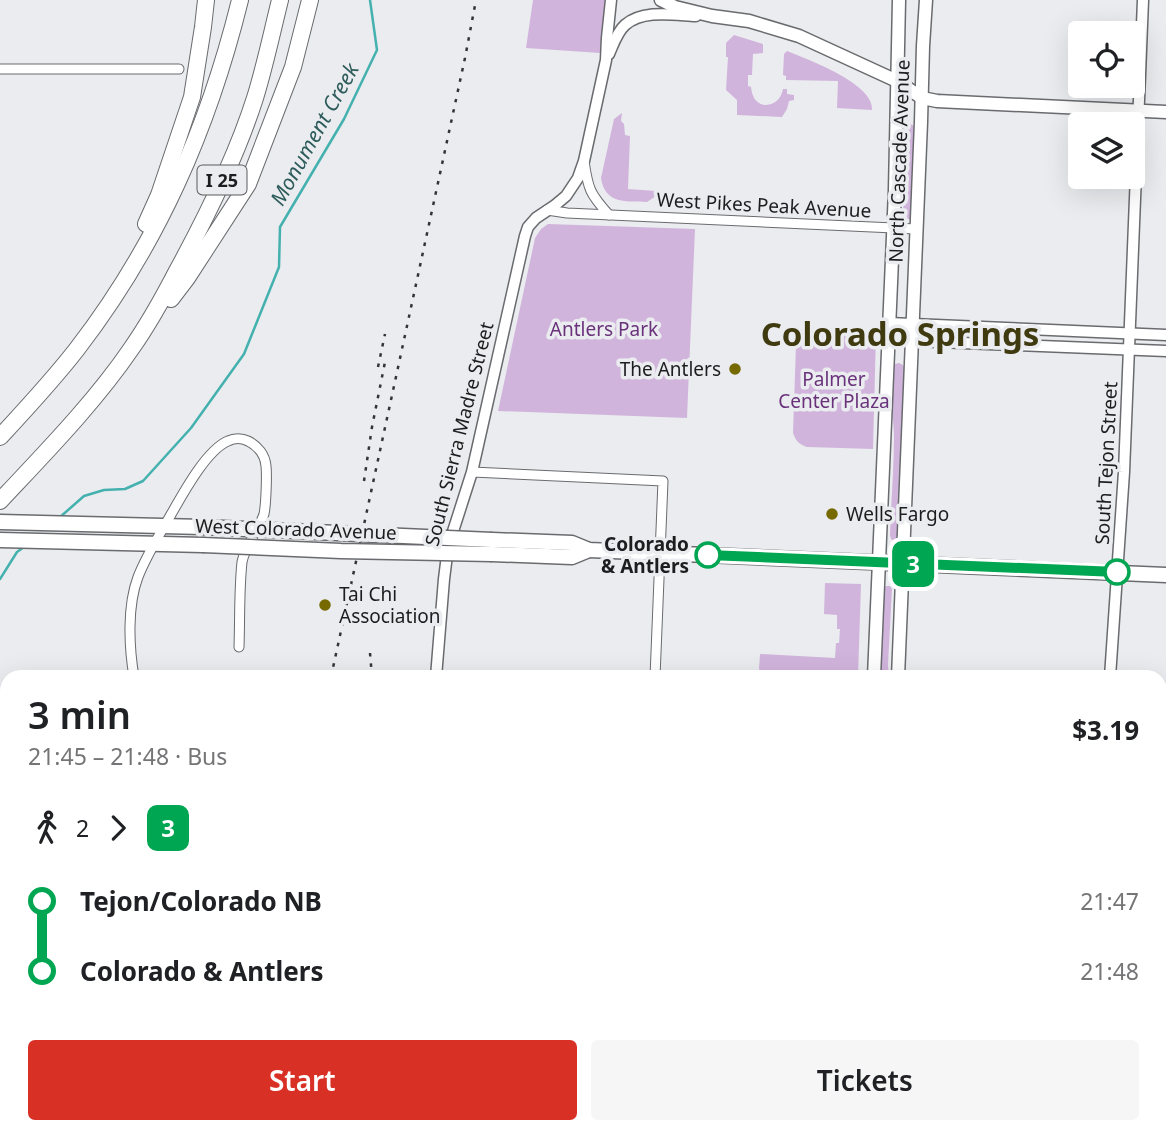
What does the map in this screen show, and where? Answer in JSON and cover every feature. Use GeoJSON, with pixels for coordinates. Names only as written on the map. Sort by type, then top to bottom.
{"type":"FeatureCollection","features":[{"type":"Feature","properties":{"kind":"highway"},"geometry":{"type":"LineString","coordinates":[[100,317],[159,195],[192,97],[206,0]]}},
{"type":"Feature","properties":{"kind":"highway","name":"I 25"},"geometry":{"type":"LineString","coordinates":[[0,437],[54,379],[100,317],[156,229],[193,149],[214,92],[240,0]]}},
{"type":"Feature","properties":{"kind":"highway","name":"I 25"},"geometry":{"type":"LineString","coordinates":[[0,502],[92,400],[132,348],[164,296],[222,181],[255,98],[280,0]]}},
{"type":"Feature","properties":{"kind":"highway"},"geometry":{"type":"LineString","coordinates":[[132,348],[187,278],[248,184],[293,67],[310,0]]}},
{"type":"Feature","properties":{"kind":"main road"},"geometry":{"type":"LineString","coordinates":[[661,0],[675,7],[749,22],[799,36],[897,81],[922,98],[937,102],[1166,112]]}},
{"type":"Feature","properties":{"kind":"main road","name":"North Cascade Avenue"},"geometry":{"type":"LineString","coordinates":[[874,670],[900,0]]}},
{"type":"Feature","properties":{"kind":"main road","name":"North Cascade Avenue"},"geometry":{"type":"LineString","coordinates":[[898,670],[926,0]]}},
{"type":"Feature","properties":{"kind":"main road","name":"West Colorado Avenue"},"geometry":{"type":"LineString","coordinates":[[0,523],[164,526],[492,547]]}},
{"type":"Feature","properties":{"kind":"main road","name":"West Colorado Avenue"},"geometry":{"type":"LineString","coordinates":[[0,540],[341,551],[572,543],[589,550],[1166,575]]}},
{"type":"Feature","properties":{"kind":"street"},"geometry":{"type":"LineString","coordinates":[[606,60],[611,0]]}},
{"type":"Feature","properties":{"kind":"street","name":"South Tejon Street"},"geometry":{"type":"LineString","coordinates":[[1110,670],[1124,472],[1143,0]]}},
{"type":"Feature","properties":{"kind":"street"},"geometry":{"type":"LineString","coordinates":[[606,60],[626,24],[642,16],[712,16]]}},
{"type":"Feature","properties":{"kind":"street","name":"South Sierra Madre Street"},"geometry":{"type":"LineString","coordinates":[[437,670],[448,547],[472,472],[525,236],[531,222],[566,196],[578,178],[584,162],[606,60]]}},
{"type":"Feature","properties":{"kind":"street"},"geometry":{"type":"LineString","coordinates":[[0,69],[179,69]]}},
{"type":"Feature","properties":{"kind":"street"},"geometry":{"type":"LineString","coordinates":[[584,162],[588,187],[609,215]]}},
{"type":"Feature","properties":{"kind":"street","name":"West Pikes Peak Avenue"},"geometry":{"type":"LineString","coordinates":[[547,210],[916,229]]}},
{"type":"Feature","properties":{"kind":"street"},"geometry":{"type":"LineString","coordinates":[[889,323],[1166,335]]}},
{"type":"Feature","properties":{"kind":"street"},"geometry":{"type":"LineString","coordinates":[[977,343],[978,327]]}},
{"type":"Feature","properties":{"kind":"street"},"geometry":{"type":"LineString","coordinates":[[888,340],[1166,351]]}},
{"type":"Feature","properties":{"kind":"street"},"geometry":{"type":"LineString","coordinates":[[133,670],[131,613],[138,577],[154,543],[194,477],[213,452],[227,441],[238,439],[249,441],[259,449],[266,467],[264,513],[242,559],[239,647]]}},
{"type":"Feature","properties":{"kind":"street"},"geometry":{"type":"LineString","coordinates":[[472,472],[663,481],[654,670]]}},
{"type":"Feature","properties":{"kind":"green space"},"geometry":{"type":"Polygon","coordinates":[[[533,0],[607,0],[600,53],[526,48],[533,0]]]}},
{"type":"Feature","properties":{"kind":"green space"},"geometry":{"type":"Polygon","coordinates":[[[734,35],[763,44],[763,53],[753,54],[752,75],[748,75],[748,86],[751,87],[756,101],[764,105],[774,103],[783,89],[787,89],[787,94],[794,95],[794,100],[789,101],[782,117],[737,115],[737,100],[726,90],[726,43],[734,35]]]}},
{"type":"Feature","properties":{"kind":"green space"},"geometry":{"type":"Polygon","coordinates":[[[787,51],[852,82],[870,100],[872,110],[837,108],[838,81],[786,80],[783,75],[784,54],[787,51]]]}},
{"type":"Feature","properties":{"kind":"green space"},"geometry":{"type":"Polygon","coordinates":[[[622,113],[625,135],[630,136],[628,189],[656,191],[656,196],[647,202],[618,200],[603,187],[601,178],[614,119],[622,113]]]}},
{"type":"Feature","properties":{"kind":"green space"},"geometry":{"type":"Polygon","coordinates":[[[909,124],[915,129],[912,217],[905,219],[901,164],[902,129],[909,124]]]}},
{"type":"Feature","properties":{"kind":"green space","name":"Antlers Park"},"geometry":{"type":"Polygon","coordinates":[[[548,224],[695,229],[687,418],[498,411],[535,238],[548,224]]]}},
{"type":"Feature","properties":{"kind":"green space","name":"Palmer Center Plaza"},"geometry":{"type":"Polygon","coordinates":[[[812,331],[876,334],[873,449],[808,447],[795,438],[796,345],[800,336],[812,331]]]}},
{"type":"Feature","properties":{"kind":"green space"},"geometry":{"type":"Polygon","coordinates":[[[899,363],[905,369],[899,536],[894,541],[890,535],[894,460],[891,379],[895,364],[899,363]]]}},
{"type":"Feature","properties":{"kind":"green space"},"geometry":{"type":"Polygon","coordinates":[[[825,583],[861,584],[858,670],[760,670],[760,654],[835,658],[840,629],[837,629],[837,615],[824,614],[825,583]]]}},
{"type":"Feature","properties":{"kind":"green space"},"geometry":{"type":"Polygon","coordinates":[[[890,586],[892,589],[888,670],[881,670],[884,589],[890,586]]]}},
{"type":"Feature","properties":{"kind":"waterway","name":"Monument Creek"},"geometry":{"type":"LineString","coordinates":[[59,518],[84,496],[104,490],[125,489],[143,481],[191,428],[244,354],[279,267],[280,227],[344,119],[377,50],[370,0]]}},
{"type":"Feature","properties":{"kind":"waterway","name":"Monument Creek"},"geometry":{"type":"LineString","coordinates":[[0,579],[17,552],[24,547]]}},
{"type":"Feature","properties":{"kind":"railway"},"geometry":{"type":"LineString","coordinates":[[333,670],[476,0]]}},
{"type":"Feature","properties":{"kind":"railway"},"geometry":{"type":"LineString","coordinates":[[378,367],[385,334]]}},
{"type":"Feature","properties":{"kind":"railway"},"geometry":{"type":"LineString","coordinates":[[364,481],[386,357]]}},
{"type":"Feature","properties":{"kind":"railway"},"geometry":{"type":"LineString","coordinates":[[370,653],[371,670]]}},
{"type":"Feature","properties":{"kind":"bus line","name":"3"},"geometry":{"type":"LineString","coordinates":[[708,555],[1117,572]]}},
{"type":"Feature","properties":{"kind":"place","name":"The Antlers"},"geometry":{"type":"Point","coordinates":[735,369]}},
{"type":"Feature","properties":{"kind":"place","name":"Wells Fargo"},"geometry":{"type":"Point","coordinates":[832,514]}},
{"type":"Feature","properties":{"kind":"place","name":"Colorado & Antlers"},"geometry":{"type":"Point","coordinates":[708,555]}},
{"type":"Feature","properties":{"kind":"place","name":"Tai Chi Association"},"geometry":{"type":"Point","coordinates":[325,605]}},
{"type":"Feature","properties":{"kind":"district","name":"Colorado Springs"},"geometry":{"type":"Point","coordinates":[900,333]}}]}
